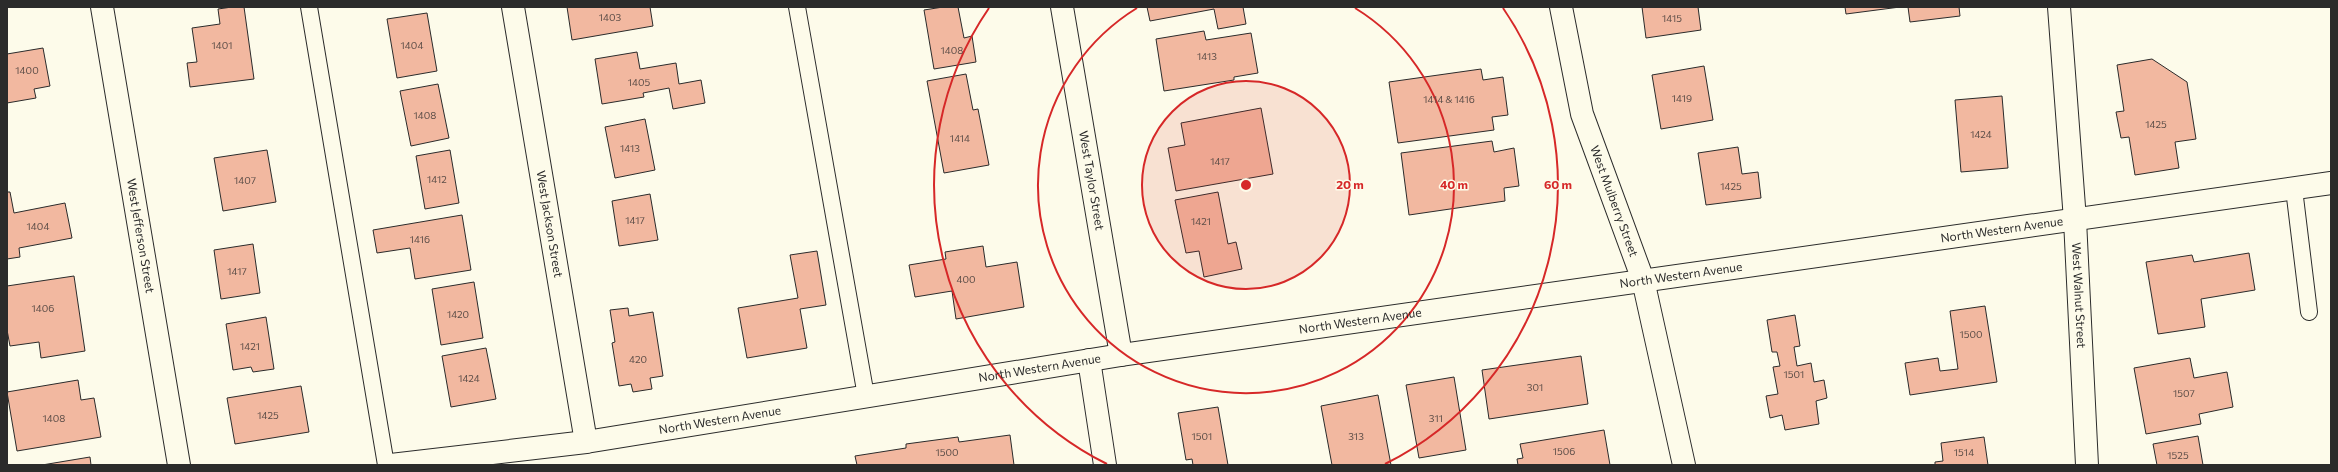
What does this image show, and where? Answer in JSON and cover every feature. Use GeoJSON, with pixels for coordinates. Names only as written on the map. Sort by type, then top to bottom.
{"type":"FeatureCollection","features":[{"type":"Feature","properties":{"kind":"street","name":"West Jefferson Street"},"geometry":{"type":"LineString","coordinates":[[102,7],[179,465]]}},
{"type":"Feature","properties":{"kind":"street","name":"West Jackson Street"},"geometry":{"type":"LineString","coordinates":[[514,7],[586,442]]}},
{"type":"Feature","properties":{"kind":"street","name":"West Taylor Street"},"geometry":{"type":"LineString","coordinates":[[1062,7],[1121,355]]}},
{"type":"Feature","properties":{"kind":"street","name":"West Mulberry Street"},"geometry":{"type":"LineString","coordinates":[[1561,7],[1582,114],[1643,280],[1684,465]]}},
{"type":"Feature","properties":{"kind":"street","name":"West Walnut Street"},"geometry":{"type":"LineString","coordinates":[[2059,7],[2075,220],[2087,465]]}},
{"type":"Feature","properties":{"kind":"street","name":"North Western Avenue"},"geometry":{"type":"LineString","coordinates":[[391,465],[586,442],[1121,355],[2331,183]]}},
{"type":"Feature","properties":{"kind":"street"},"geometry":{"type":"LineString","coordinates":[[1089,360],[1106,465]]}},
{"type":"Feature","properties":{"kind":"lane"},"geometry":{"type":"LineString","coordinates":[[309,7],[386,465]]}},
{"type":"Feature","properties":{"kind":"lane"},"geometry":{"type":"LineString","coordinates":[[797,7],[866,396]]}},
{"type":"Feature","properties":{"kind":"lane"},"geometry":{"type":"LineString","coordinates":[[2294,189],[2309,312]]}},
{"type":"Feature","properties":{"kind":"building"},"geometry":{"type":"Polygon","coordinates":[[[244,7],[254,79],[190,87],[187,63],[197,62],[192,28],[220,24],[218,9],[244,7]]]}},
{"type":"Feature","properties":{"kind":"building"},"geometry":{"type":"Polygon","coordinates":[[[567,7],[650,7],[653,26],[572,40],[567,7]]]}},
{"type":"Feature","properties":{"kind":"building"},"geometry":{"type":"Polygon","coordinates":[[[943,7],[958,7],[964,38],[972,36],[976,62],[934,69],[924,10],[943,7]]]}},
{"type":"Feature","properties":{"kind":"building"},"geometry":{"type":"Polygon","coordinates":[[[1147,7],[1243,7],[1246,24],[1218,29],[1214,9],[1150,21],[1147,7]]]}},
{"type":"Feature","properties":{"kind":"building"},"geometry":{"type":"Polygon","coordinates":[[[1642,7],[1698,7],[1701,30],[1646,38],[1642,7]]]}},
{"type":"Feature","properties":{"kind":"building"},"geometry":{"type":"Polygon","coordinates":[[[1845,7],[1900,7],[1846,14],[1845,7]]]}},
{"type":"Feature","properties":{"kind":"building"},"geometry":{"type":"Polygon","coordinates":[[[1908,7],[1959,7],[1960,16],[1910,22],[1908,7]]]}},
{"type":"Feature","properties":{"kind":"building"},"geometry":{"type":"Polygon","coordinates":[[[427,13],[437,71],[397,78],[387,19],[427,13]]]}},
{"type":"Feature","properties":{"kind":"building"},"geometry":{"type":"Polygon","coordinates":[[[1204,31],[1206,40],[1251,33],[1258,73],[1234,77],[1234,80],[1164,91],[1156,39],[1204,31]]]}},
{"type":"Feature","properties":{"kind":"building"},"geometry":{"type":"Polygon","coordinates":[[[43,48],[50,86],[34,89],[36,98],[7,103],[7,54],[43,48]]]}},
{"type":"Feature","properties":{"kind":"building"},"geometry":{"type":"Polygon","coordinates":[[[637,52],[640,69],[676,63],[679,84],[701,80],[705,103],[673,109],[669,88],[643,93],[644,97],[602,104],[595,59],[637,52]]]}},
{"type":"Feature","properties":{"kind":"building"},"geometry":{"type":"Polygon","coordinates":[[[2152,59],[2187,82],[2196,139],[2175,142],[2179,168],[2135,175],[2129,137],[2121,138],[2116,112],[2124,111],[2117,65],[2152,59]]]}},
{"type":"Feature","properties":{"kind":"building"},"geometry":{"type":"Polygon","coordinates":[[[1704,66],[1713,120],[1661,129],[1652,75],[1704,66]]]}},
{"type":"Feature","properties":{"kind":"building"},"geometry":{"type":"Polygon","coordinates":[[[1481,69],[1483,80],[1503,77],[1508,115],[1492,117],[1494,130],[1398,143],[1389,82],[1481,69]]]}},
{"type":"Feature","properties":{"kind":"building"},"geometry":{"type":"Polygon","coordinates":[[[966,74],[973,110],[978,109],[989,165],[944,173],[927,81],[966,74]]]}},
{"type":"Feature","properties":{"kind":"building"},"geometry":{"type":"Polygon","coordinates":[[[438,84],[449,138],[411,146],[400,91],[438,84]]]}},
{"type":"Feature","properties":{"kind":"building"},"geometry":{"type":"Polygon","coordinates":[[[2002,96],[2008,168],[1961,172],[1955,100],[2002,96]]]}},
{"type":"Feature","properties":{"kind":"building"},"geometry":{"type":"Polygon","coordinates":[[[1261,108],[1273,174],[1176,191],[1168,148],[1185,145],[1181,123],[1261,108]]]}},
{"type":"Feature","properties":{"kind":"building"},"geometry":{"type":"Polygon","coordinates":[[[645,119],[655,170],[615,178],[605,127],[645,119]]]}},
{"type":"Feature","properties":{"kind":"building"},"geometry":{"type":"Polygon","coordinates":[[[1492,141],[1494,152],[1514,148],[1519,186],[1504,188],[1505,201],[1409,215],[1401,153],[1492,141]]]}},
{"type":"Feature","properties":{"kind":"building"},"geometry":{"type":"Polygon","coordinates":[[[1738,147],[1742,174],[1758,172],[1761,198],[1706,205],[1698,153],[1738,147]]]}},
{"type":"Feature","properties":{"kind":"building"},"geometry":{"type":"Polygon","coordinates":[[[267,150],[276,202],[223,211],[214,158],[267,150]]]}},
{"type":"Feature","properties":{"kind":"building"},"geometry":{"type":"Polygon","coordinates":[[[450,150],[459,203],[425,209],[416,156],[450,150]]]}},
{"type":"Feature","properties":{"kind":"building"},"geometry":{"type":"Polygon","coordinates":[[[7,192],[10,192],[14,213],[65,203],[72,238],[19,248],[20,257],[7,259],[7,192]]]}},
{"type":"Feature","properties":{"kind":"building"},"geometry":{"type":"Polygon","coordinates":[[[1218,192],[1228,244],[1236,242],[1242,269],[1204,277],[1199,251],[1186,253],[1175,200],[1218,192]]]}},
{"type":"Feature","properties":{"kind":"building"},"geometry":{"type":"Polygon","coordinates":[[[650,194],[658,240],[619,246],[612,201],[650,194]]]}},
{"type":"Feature","properties":{"kind":"building"},"geometry":{"type":"Polygon","coordinates":[[[462,215],[471,270],[415,279],[410,248],[377,253],[373,230],[462,215]]]}},
{"type":"Feature","properties":{"kind":"building"},"geometry":{"type":"Polygon","coordinates":[[[253,244],[260,293],[221,299],[214,250],[253,244]]]}},
{"type":"Feature","properties":{"kind":"building"},"geometry":{"type":"Polygon","coordinates":[[[983,246],[986,267],[1017,262],[1024,307],[956,319],[952,291],[915,297],[909,265],[946,259],[945,252],[983,246]]]}},
{"type":"Feature","properties":{"kind":"building"},"geometry":{"type":"Polygon","coordinates":[[[817,251],[826,305],[800,309],[807,348],[747,358],[738,308],[798,298],[790,255],[817,251]]]}},
{"type":"Feature","properties":{"kind":"building"},"geometry":{"type":"Polygon","coordinates":[[[2249,253],[2255,290],[2201,299],[2205,327],[2158,334],[2146,262],[2192,255],[2194,262],[2249,253]]]}},
{"type":"Feature","properties":{"kind":"building"},"geometry":{"type":"Polygon","coordinates":[[[74,276],[85,351],[41,358],[39,342],[10,346],[7,330],[7,286],[74,276]]]}},
{"type":"Feature","properties":{"kind":"building"},"geometry":{"type":"Polygon","coordinates":[[[474,282],[483,338],[441,345],[432,289],[474,282]]]}},
{"type":"Feature","properties":{"kind":"building"},"geometry":{"type":"Polygon","coordinates":[[[1985,306],[1997,382],[1910,395],[1905,363],[1938,358],[1940,371],[1958,369],[1950,311],[1985,306]]]}},
{"type":"Feature","properties":{"kind":"building"},"geometry":{"type":"Polygon","coordinates":[[[628,308],[629,316],[653,312],[663,376],[650,378],[652,389],[633,392],[631,384],[619,386],[612,343],[615,342],[610,310],[628,308]]]}},
{"type":"Feature","properties":{"kind":"building"},"geometry":{"type":"Polygon","coordinates":[[[1795,315],[1800,346],[1794,347],[1797,366],[1811,363],[1814,382],[1824,380],[1827,398],[1816,401],[1819,424],[1785,430],[1782,415],[1770,418],[1766,396],[1778,394],[1773,367],[1780,366],[1777,352],[1772,352],[1767,320],[1795,315]]]}},
{"type":"Feature","properties":{"kind":"building"},"geometry":{"type":"Polygon","coordinates":[[[266,317],[274,369],[253,372],[251,367],[233,370],[226,324],[266,317]]]}},
{"type":"Feature","properties":{"kind":"building"},"geometry":{"type":"Polygon","coordinates":[[[486,348],[496,399],[451,407],[442,356],[486,348]]]}},
{"type":"Feature","properties":{"kind":"building"},"geometry":{"type":"Polygon","coordinates":[[[1581,356],[1588,404],[1489,419],[1482,370],[1581,356]]]}},
{"type":"Feature","properties":{"kind":"building"},"geometry":{"type":"Polygon","coordinates":[[[2190,358],[2194,378],[2227,372],[2233,407],[2199,414],[2201,424],[2146,434],[2134,368],[2190,358]]]}},
{"type":"Feature","properties":{"kind":"building"},"geometry":{"type":"Polygon","coordinates":[[[1454,377],[1466,450],[1419,458],[1406,385],[1454,377]]]}},
{"type":"Feature","properties":{"kind":"building"},"geometry":{"type":"Polygon","coordinates":[[[78,380],[81,400],[94,398],[101,437],[17,451],[7,392],[78,380]]]}},
{"type":"Feature","properties":{"kind":"building"},"geometry":{"type":"Polygon","coordinates":[[[301,386],[309,432],[235,444],[227,398],[301,386]]]}},
{"type":"Feature","properties":{"kind":"building"},"geometry":{"type":"Polygon","coordinates":[[[1378,395],[1391,465],[1332,465],[1321,406],[1378,395]]]}},
{"type":"Feature","properties":{"kind":"building"},"geometry":{"type":"Polygon","coordinates":[[[1218,407],[1228,465],[1193,465],[1192,459],[1186,460],[1178,413],[1218,407]]]}},
{"type":"Feature","properties":{"kind":"building"},"geometry":{"type":"Polygon","coordinates":[[[1604,430],[1610,465],[1518,465],[1517,459],[1523,458],[1520,444],[1604,430]]]}},
{"type":"Feature","properties":{"kind":"building"},"geometry":{"type":"Polygon","coordinates":[[[1010,435],[1014,465],[857,465],[855,456],[906,448],[906,444],[958,437],[959,442],[1010,435]]]}},
{"type":"Feature","properties":{"kind":"building"},"geometry":{"type":"Polygon","coordinates":[[[2198,436],[2203,465],[2157,465],[2153,444],[2198,436]]]}},
{"type":"Feature","properties":{"kind":"building"},"geometry":{"type":"Polygon","coordinates":[[[1984,437],[1988,465],[1935,465],[1935,462],[1943,461],[1941,443],[1984,437]]]}},
{"type":"Feature","properties":{"kind":"building"},"geometry":{"type":"Polygon","coordinates":[[[90,457],[91,465],[42,465],[90,457]]]}}]}
